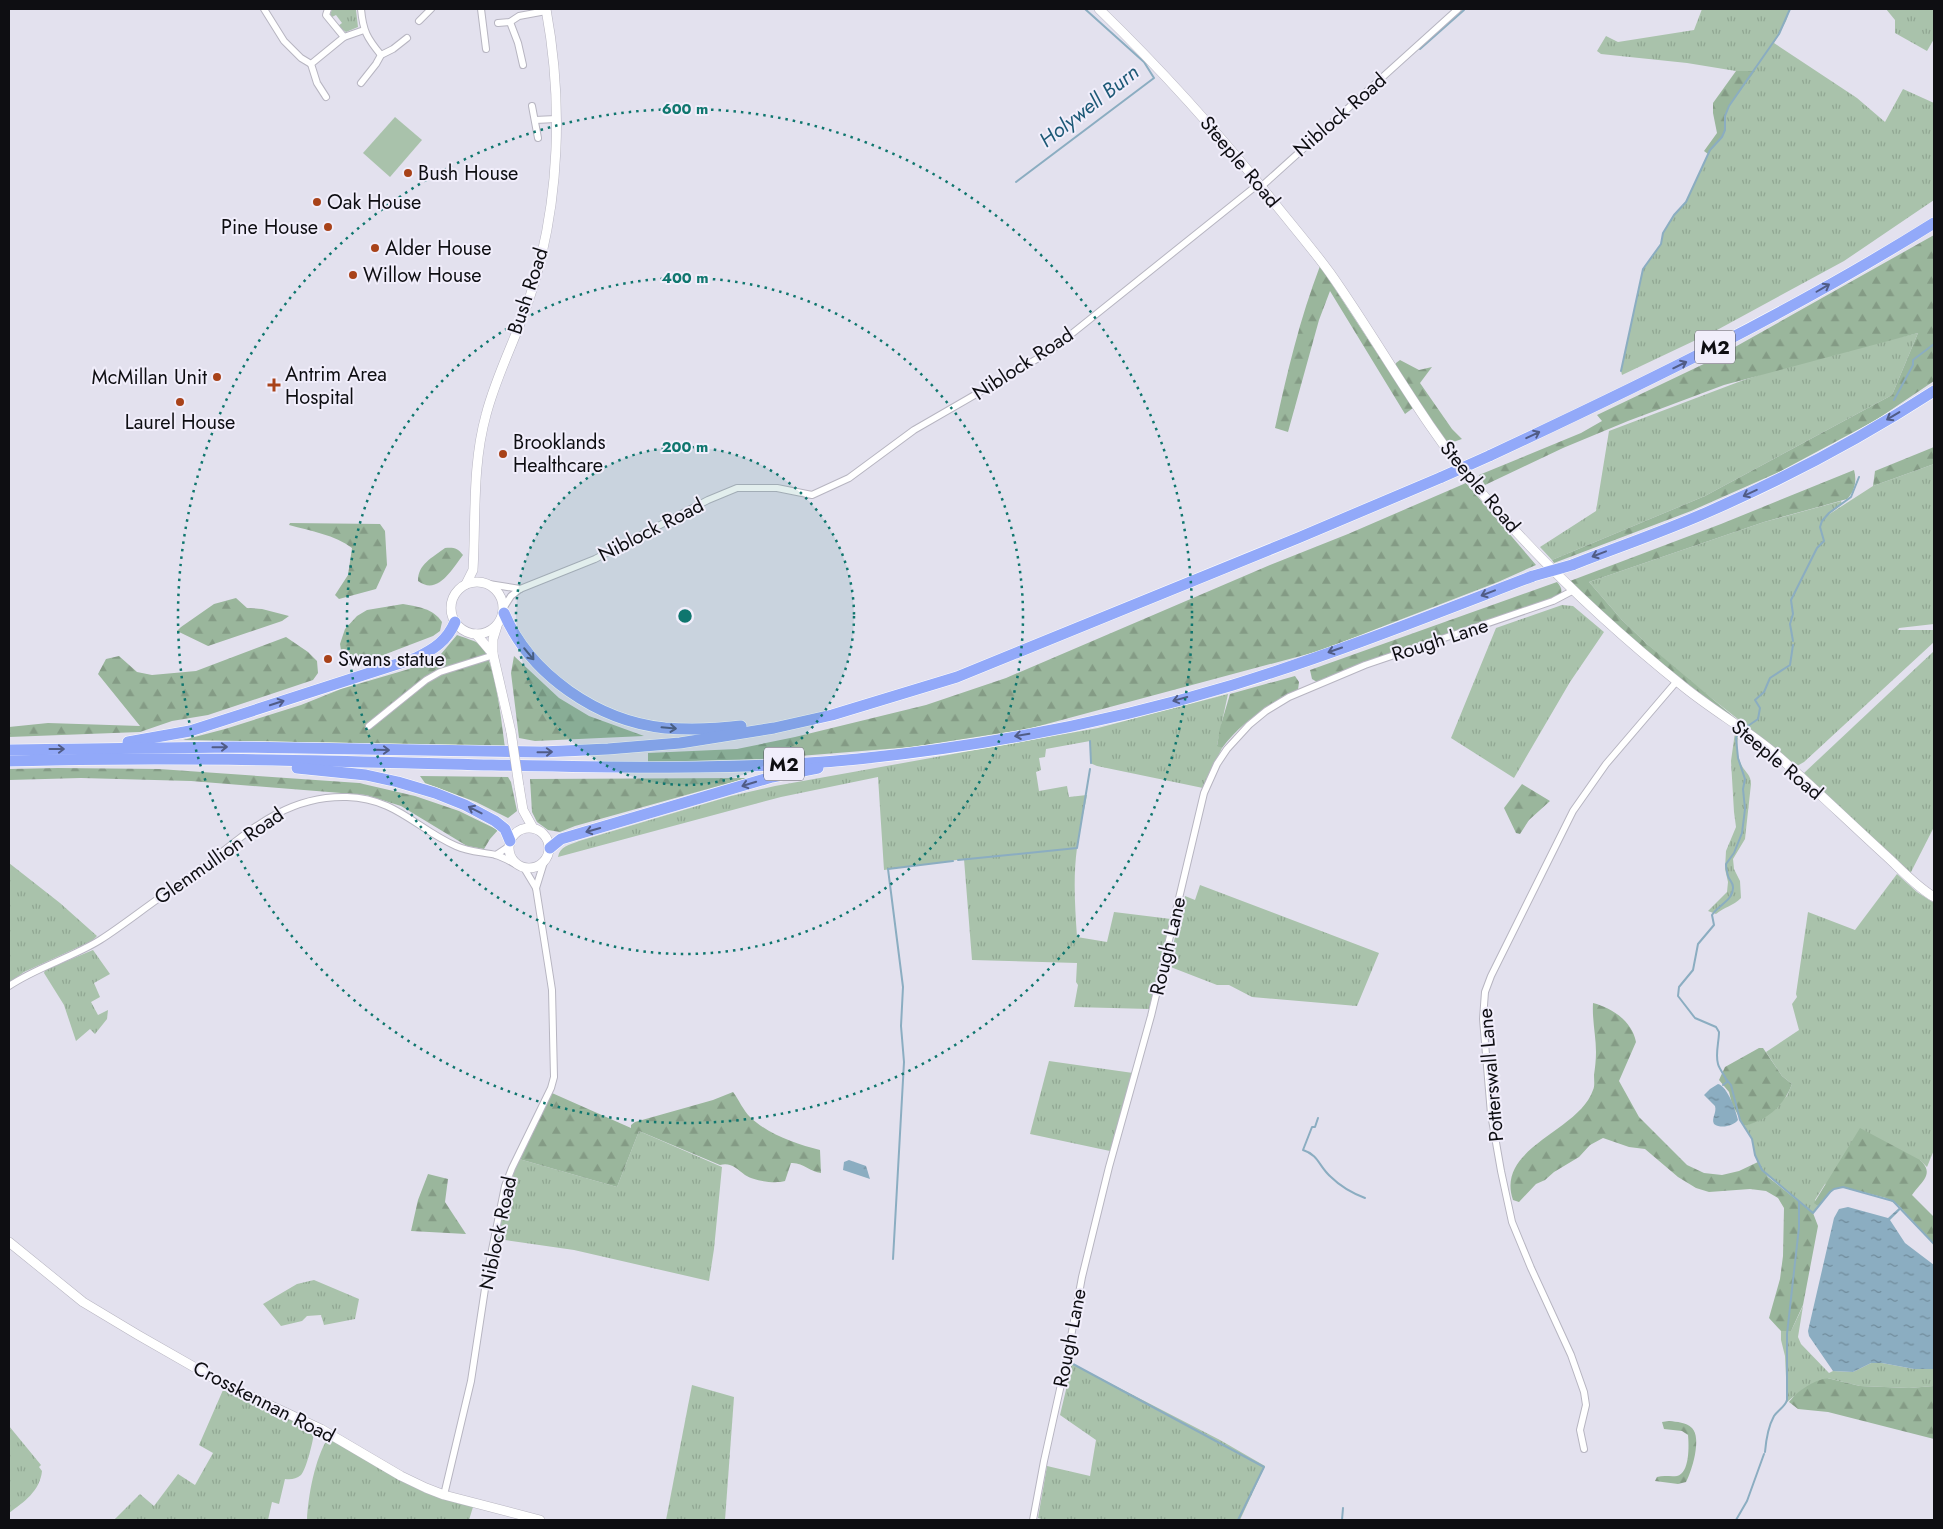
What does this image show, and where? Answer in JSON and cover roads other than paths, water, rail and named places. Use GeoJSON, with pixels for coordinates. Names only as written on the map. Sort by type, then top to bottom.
{"type":"FeatureCollection","features":[{"type":"Feature","properties":{"kind":"highway","name":"M2"},"geometry":{"type":"LineString","coordinates":[[9,750],[234,747],[532,752],[608,749],[680,743],[725,736],[832,714],[925,688],[974,670],[1442,477],[1643,384],[1735,337],[1850,273],[1934,223]]}},
{"type":"Feature","properties":{"kind":"highway","name":"M2"},"geometry":{"type":"LineString","coordinates":[[9,761],[202,759],[674,768],[820,762],[886,756],[1047,731],[1191,696],[1273,672],[1533,576],[1572,565],[1700,515],[1765,485],[1843,445],[1934,390]]}},
{"type":"Feature","properties":{"kind":"highway"},"geometry":{"type":"LineString","coordinates":[[504,610],[511,630],[535,661],[552,677],[589,703],[624,718],[663,728],[691,729],[756,725],[832,714]]}},
{"type":"Feature","properties":{"kind":"highway"},"geometry":{"type":"LineString","coordinates":[[94,748],[190,731],[416,658],[439,646],[451,632],[455,622]]}},
{"type":"Feature","properties":{"kind":"highway"},"geometry":{"type":"LineString","coordinates":[[550,848],[561,840],[772,777],[886,756]]}},
{"type":"Feature","properties":{"kind":"highway"},"geometry":{"type":"LineString","coordinates":[[202,759],[249,765],[332,771],[398,782],[442,796],[495,821],[505,829],[509,844]]}},
{"type":"Feature","properties":{"kind":"street"},"geometry":{"type":"LineString","coordinates":[[264,9],[284,41],[301,58],[311,64],[317,83],[326,97]]}},
{"type":"Feature","properties":{"kind":"street"},"geometry":{"type":"LineString","coordinates":[[328,9],[326,14],[344,38]]}},
{"type":"Feature","properties":{"kind":"street"},"geometry":{"type":"LineString","coordinates":[[362,9],[364,30],[367,38],[381,55]]}},
{"type":"Feature","properties":{"kind":"street"},"geometry":{"type":"LineString","coordinates":[[419,21],[431,9]]}},
{"type":"Feature","properties":{"kind":"street"},"geometry":{"type":"LineString","coordinates":[[481,9],[486,49]]}},
{"type":"Feature","properties":{"kind":"street","name":"Steeple Road"},"geometry":{"type":"LineString","coordinates":[[1099,9],[1155,64],[1229,146],[1328,270],[1421,413],[1473,483],[1572,591],[1677,681],[1775,754],[1908,877],[1934,897]]}},
{"type":"Feature","properties":{"kind":"street","name":"Niblock Road"},"geometry":{"type":"LineString","coordinates":[[504,610],[511,596],[520,589],[595,559],[708,500],[737,488],[778,488],[812,495],[849,478],[914,430],[1049,352],[1248,192],[1263,184],[1458,9]]}},
{"type":"Feature","properties":{"kind":"street"},"geometry":{"type":"LineString","coordinates":[[498,23],[510,22],[525,12],[546,10]]}},
{"type":"Feature","properties":{"kind":"street","name":"Bush Road"},"geometry":{"type":"LineString","coordinates":[[466,584],[474,570],[476,495],[485,416],[527,306],[542,253],[552,201],[556,119],[553,57],[546,10]]}},
{"type":"Feature","properties":{"kind":"street"},"geometry":{"type":"LineString","coordinates":[[510,22],[518,43],[523,65]]}},
{"type":"Feature","properties":{"kind":"street"},"geometry":{"type":"LineString","coordinates":[[311,64],[344,38],[354,32],[364,30]]}},
{"type":"Feature","properties":{"kind":"street"},"geometry":{"type":"LineString","coordinates":[[361,82],[381,55],[393,49],[407,38]]}},
{"type":"Feature","properties":{"kind":"street"},"geometry":{"type":"LineString","coordinates":[[532,106],[538,138]]}},
{"type":"Feature","properties":{"kind":"street"},"geometry":{"type":"LineString","coordinates":[[535,120],[556,119]]}},
{"type":"Feature","properties":{"kind":"street"},"geometry":{"type":"LineString","coordinates":[[474,570],[485,582],[501,594],[504,610],[497,626],[493,654],[511,732],[523,810],[533,828],[545,835],[550,848],[544,862],[535,868],[520,867],[512,860],[509,844]]}},
{"type":"Feature","properties":{"kind":"street"},"geometry":{"type":"LineString","coordinates":[[493,654],[476,634],[461,628],[455,622],[451,610],[454,595],[466,584],[485,582],[520,589]]}},
{"type":"Feature","properties":{"kind":"street","name":"Rough Lane"},"geometry":{"type":"LineString","coordinates":[[1033,1520],[1068,1356],[1082,1277],[1109,1166],[1151,1016],[1204,793],[1221,758],[1248,725],[1289,697],[1365,665],[1553,601],[1572,591]]}},
{"type":"Feature","properties":{"kind":"street"},"geometry":{"type":"LineString","coordinates":[[476,634],[484,633],[497,626]]}},
{"type":"Feature","properties":{"kind":"street"},"geometry":{"type":"LineString","coordinates":[[369,726],[426,680],[440,672],[493,654]]}},
{"type":"Feature","properties":{"kind":"street","name":"Potterswall Lane"},"geometry":{"type":"LineString","coordinates":[[1584,1449],[1580,1430],[1586,1405],[1582,1385],[1571,1355],[1512,1222],[1501,1171],[1488,1088],[1483,1019],[1484,1001],[1491,976],[1573,811],[1606,764],[1677,681]]}},
{"type":"Feature","properties":{"kind":"street","name":"Glenmullion Road"},"geometry":{"type":"LineString","coordinates":[[9,986],[30,973],[93,944],[190,877],[265,820],[286,808],[306,801],[349,796],[376,801],[412,818],[454,845],[472,852],[496,855],[520,867]]}},
{"type":"Feature","properties":{"kind":"street"},"geometry":{"type":"LineString","coordinates":[[496,855],[509,844],[518,831],[523,810]]}},
{"type":"Feature","properties":{"kind":"street"},"geometry":{"type":"LineString","coordinates":[[518,831],[533,828]]}},
{"type":"Feature","properties":{"kind":"street","name":"Niblock Road"},"geometry":{"type":"LineString","coordinates":[[444,1495],[471,1381],[488,1269],[505,1186],[551,1088],[554,1077],[552,990],[536,888],[544,862]]}},
{"type":"Feature","properties":{"kind":"street","name":"Niblock Road"},"geometry":{"type":"LineString","coordinates":[[520,867],[536,888]]}},
{"type":"Feature","properties":{"kind":"street","name":"Crosskennan Road"},"geometry":{"type":"LineString","coordinates":[[9,1242],[84,1302],[138,1335],[222,1382],[321,1429],[401,1476],[444,1495],[522,1518],[540,1520]]}},
{"type":"Feature","properties":{"kind":"water"},"geometry":{"type":"Polygon","coordinates":[[[1718,1084],[1728,1094],[1738,1120],[1727,1126],[1717,1126],[1714,1124],[1715,1106],[1704,1095],[1718,1084]]]}},
{"type":"Feature","properties":{"kind":"water"},"geometry":{"type":"Polygon","coordinates":[[[849,1160],[866,1166],[870,1179],[843,1170],[844,1162],[849,1160]]]}},
{"type":"Feature","properties":{"kind":"water"},"geometry":{"type":"Polygon","coordinates":[[[1848,1207],[1888,1218],[1900,1207],[1902,1208],[1890,1220],[1905,1243],[1934,1265],[1934,1369],[1914,1369],[1882,1363],[1871,1363],[1853,1372],[1833,1371],[1809,1336],[1808,1331],[1834,1218],[1839,1209],[1848,1207]]]}},
{"type":"Feature","properties":{"kind":"waterway","name":"Holywell Burn"},"geometry":{"type":"LineString","coordinates":[[1016,182],[1154,78],[1144,62],[1085,9]]}},
{"type":"Feature","properties":{"kind":"waterway"},"geometry":{"type":"LineString","coordinates":[[1621,371],[1643,269],[1661,244],[1663,233],[1674,215],[1686,202],[1710,150],[1722,137],[1725,130],[1725,116],[1729,106],[1779,34],[1790,9]]}},
{"type":"Feature","properties":{"kind":"waterway"},"geometry":{"type":"LineString","coordinates":[[1420,49],[1464,10]]}},
{"type":"Feature","properties":{"kind":"waterway"},"geometry":{"type":"LineString","coordinates":[[1894,400],[1913,365],[1913,360],[1934,344]]}},
{"type":"Feature","properties":{"kind":"waterway"},"geometry":{"type":"LineString","coordinates":[[1793,641],[1790,624],[1793,614],[1791,600],[1817,548],[1824,541],[1820,527],[1822,521],[1829,513],[1851,497],[1859,477]]}},
{"type":"Feature","properties":{"kind":"waterway"},"geometry":{"type":"LineString","coordinates":[[1745,728],[1758,719],[1760,708],[1755,700],[1764,692],[1770,678],[1790,665],[1793,645]]}},
{"type":"Feature","properties":{"kind":"waterway"},"geometry":{"type":"LineString","coordinates":[[1723,1085],[1727,1082],[1717,1060],[1719,1032],[1716,1027],[1695,1018],[1678,996],[1679,987],[1693,970],[1698,944],[1714,925],[1712,915],[1733,892],[1733,885],[1728,876],[1726,864],[1734,853],[1742,833],[1745,809],[1743,789],[1745,779],[1738,758],[1736,738],[1738,734]]}},
{"type":"Feature","properties":{"kind":"waterway"},"geometry":{"type":"LineString","coordinates":[[1090,741],[1091,763]]}},
{"type":"Feature","properties":{"kind":"waterway"},"geometry":{"type":"LineString","coordinates":[[958,860],[1077,848],[1090,769]]}},
{"type":"Feature","properties":{"kind":"waterway"},"geometry":{"type":"LineString","coordinates":[[893,1259],[904,1062],[901,1026],[903,987],[888,869],[953,861]]}},
{"type":"Feature","properties":{"kind":"waterway"},"geometry":{"type":"LineString","coordinates":[[1727,1080],[1731,1085],[1740,1120],[1752,1139],[1755,1155],[1762,1170],[1813,1213],[1830,1192],[1843,1187],[1893,1201],[1934,1244]]}},
{"type":"Feature","properties":{"kind":"waterway"},"geometry":{"type":"LineString","coordinates":[[1318,1118],[1315,1127],[1312,1127],[1303,1150],[1316,1158],[1327,1173],[1339,1184],[1365,1198]]}},
{"type":"Feature","properties":{"kind":"waterway"},"geometry":{"type":"LineString","coordinates":[[1765,1452],[1772,1420],[1787,1400],[1787,1334],[1799,1227],[1799,1202]]}},
{"type":"Feature","properties":{"kind":"waterway"},"geometry":{"type":"LineString","coordinates":[[1073,1364],[1264,1467],[1238,1520]]}},
{"type":"Feature","properties":{"kind":"waterway"},"geometry":{"type":"LineString","coordinates":[[1736,1520],[1747,1501],[1764,1454]]}},
{"type":"Feature","properties":{"kind":"waterway"},"geometry":{"type":"LineString","coordinates":[[1342,1520],[1343,1508]]}},
{"type":"Feature","properties":{"kind":"place","name":"Bush House"},"geometry":{"type":"Point","coordinates":[408,173]}},
{"type":"Feature","properties":{"kind":"place","name":"Oak House"},"geometry":{"type":"Point","coordinates":[317,202]}},
{"type":"Feature","properties":{"kind":"place","name":"Pine House"},"geometry":{"type":"Point","coordinates":[328,227]}},
{"type":"Feature","properties":{"kind":"place","name":"Alder House"},"geometry":{"type":"Point","coordinates":[375,248]}},
{"type":"Feature","properties":{"kind":"place","name":"Willow House"},"geometry":{"type":"Point","coordinates":[353,275]}},
{"type":"Feature","properties":{"kind":"place","name":"McMillan Unit"},"geometry":{"type":"Point","coordinates":[217,377]}},
{"type":"Feature","properties":{"kind":"place","name":"Antrim Area Hospital"},"geometry":{"type":"Point","coordinates":[274,385]}},
{"type":"Feature","properties":{"kind":"place","name":"Laurel House"},"geometry":{"type":"Point","coordinates":[180,402]}},
{"type":"Feature","properties":{"kind":"place","name":"Brooklands Healthcare"},"geometry":{"type":"Point","coordinates":[503,454]}},
{"type":"Feature","properties":{"kind":"place","name":"Swans statue"},"geometry":{"type":"Point","coordinates":[328,659]}}]}
